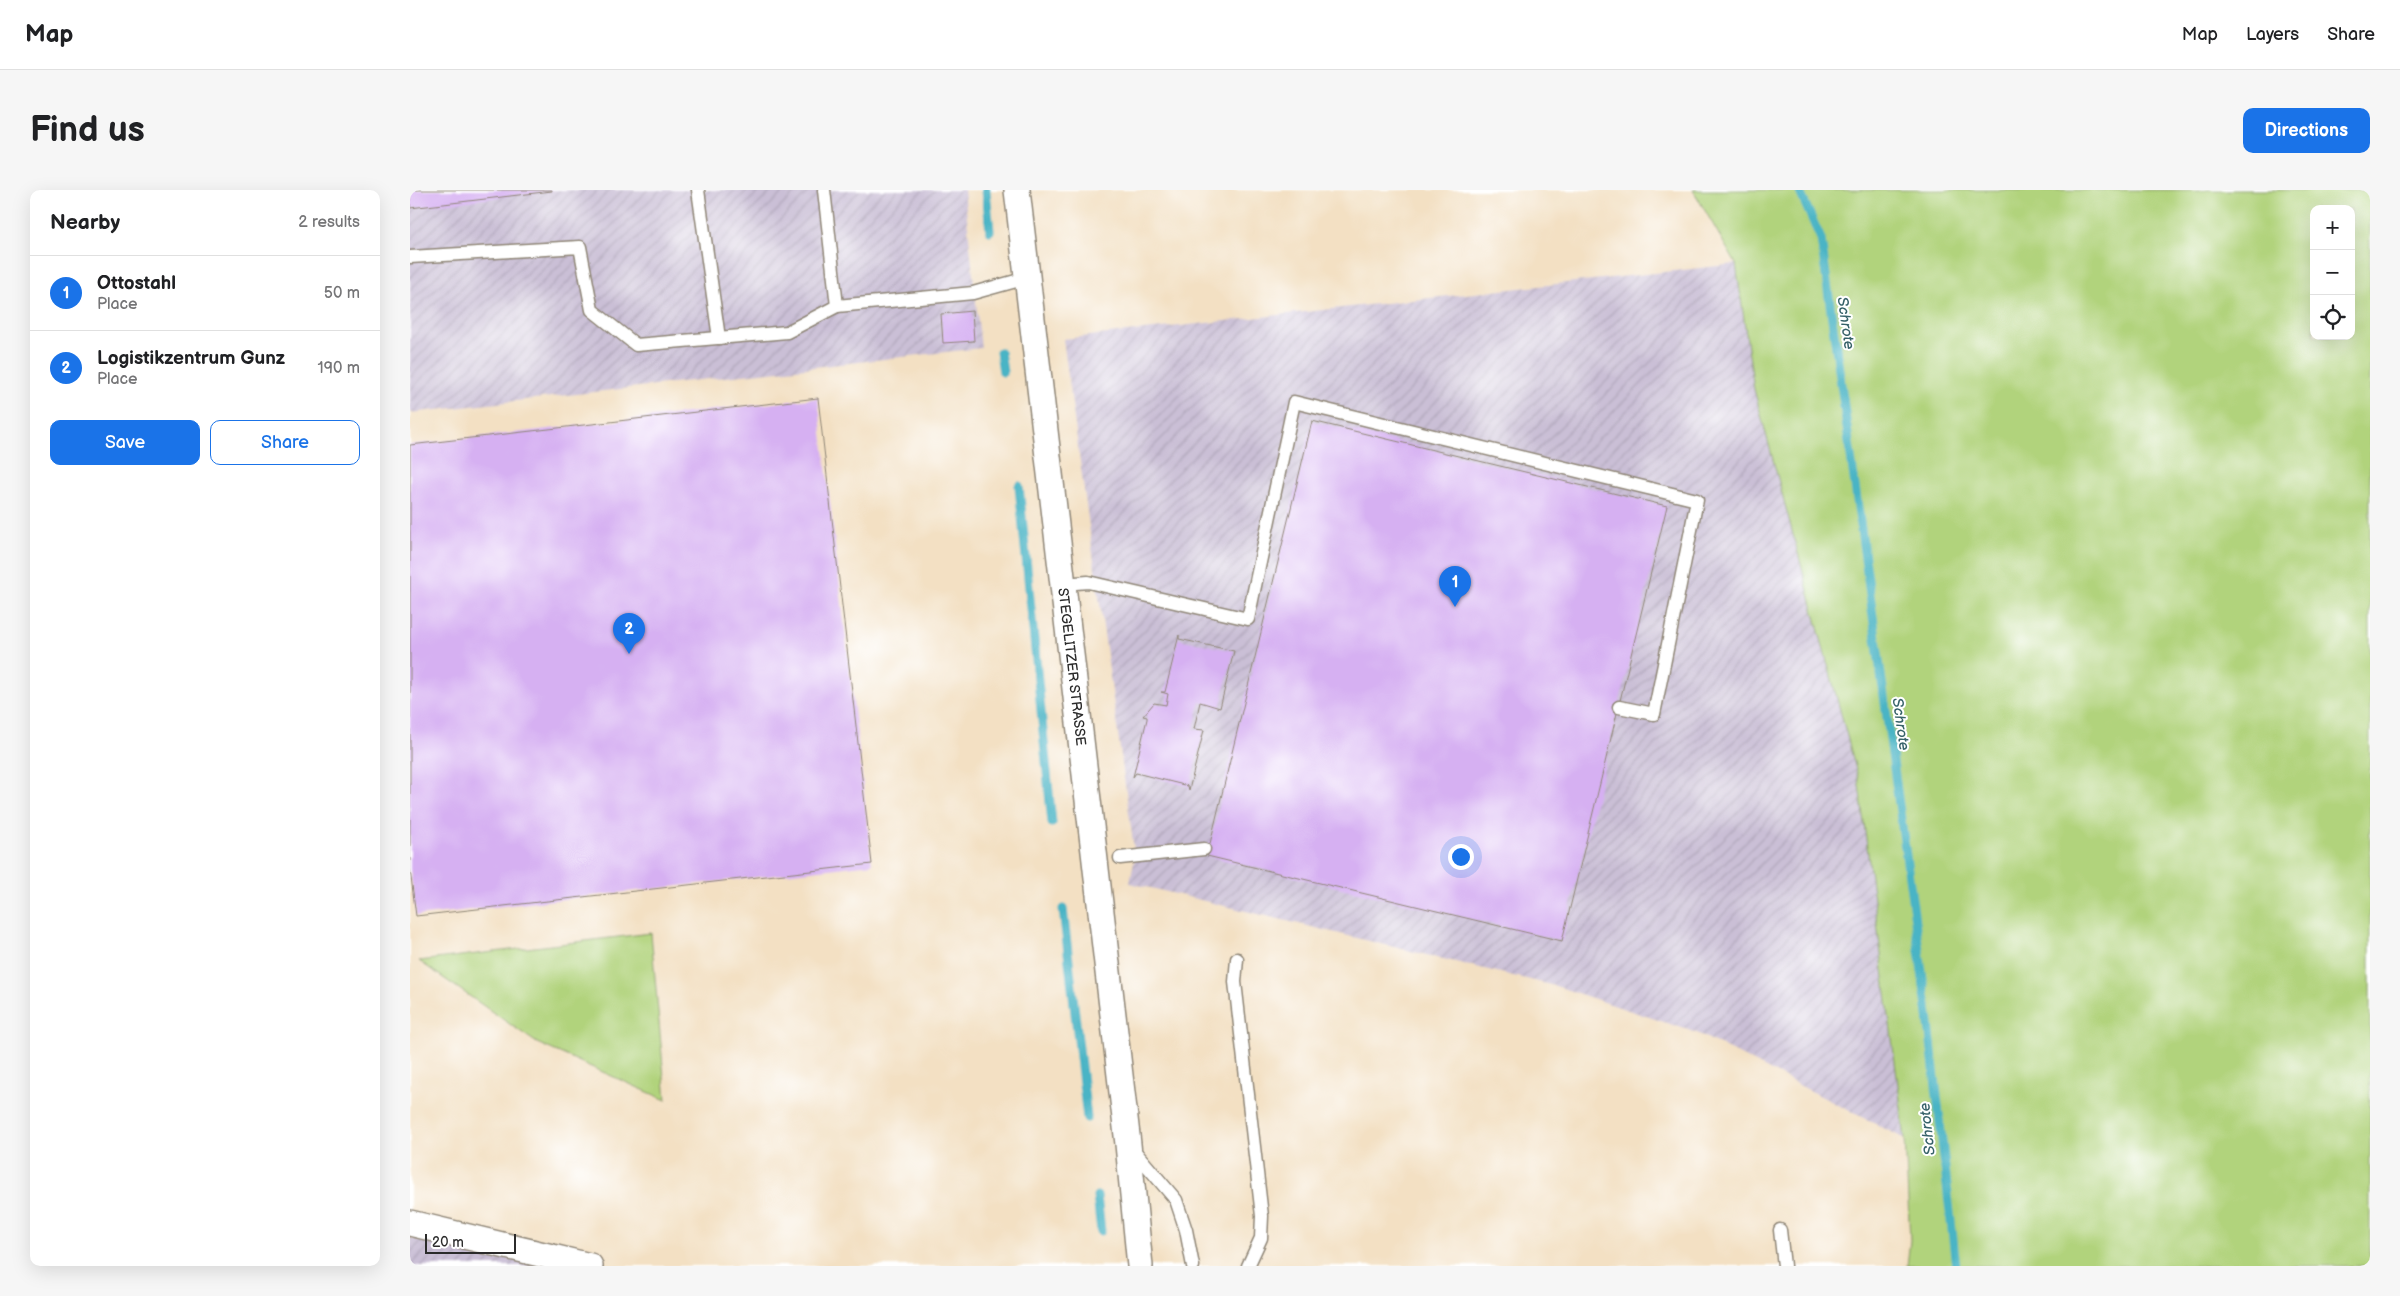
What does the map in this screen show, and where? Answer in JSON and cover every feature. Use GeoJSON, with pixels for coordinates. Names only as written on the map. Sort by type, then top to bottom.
{"type":"FeatureCollection","features":[{"type":"Feature","properties":{"kind":"street","name":"STEGELITZER STRASSE"},"geometry":{"type":"LineString","coordinates":[[1017,190],[1128,1144],[1140,1266]]}},
{"type":"Feature","properties":{"kind":"street"},"geometry":{"type":"LineString","coordinates":[[410,1223],[590,1266]]}},
{"type":"Feature","properties":{"kind":"lane"},"geometry":{"type":"LineString","coordinates":[[698,190],[719,338]]}},
{"type":"Feature","properties":{"kind":"lane"},"geometry":{"type":"LineString","coordinates":[[824,190],[837,306]]}},
{"type":"Feature","properties":{"kind":"lane"},"geometry":{"type":"LineString","coordinates":[[410,257],[580,247],[592,310],[636,345],[788,332],[837,306],[973,293],[1027,278]]}},
{"type":"Feature","properties":{"kind":"lane"},"geometry":{"type":"LineString","coordinates":[[1063,584],[1088,582],[1248,619],[1294,402],[1697,500],[1654,714],[1619,707]]}},
{"type":"Feature","properties":{"kind":"lane"},"geometry":{"type":"LineString","coordinates":[[1120,858],[1204,849]]}},
{"type":"Feature","properties":{"kind":"lane"},"geometry":{"type":"LineString","coordinates":[[1237,959],[1235,982],[1262,1216],[1261,1238],[1248,1266]]}},
{"type":"Feature","properties":{"kind":"lane"},"geometry":{"type":"LineString","coordinates":[[1128,1144],[1176,1200],[1186,1230],[1192,1266]]}},
{"type":"Feature","properties":{"kind":"lane"},"geometry":{"type":"LineString","coordinates":[[1780,1230],[1784,1266]]}},
{"type":"Feature","properties":{"kind":"shaded area"},"geometry":{"type":"Polygon","coordinates":[[[410,190],[964,190],[981,348],[410,413],[410,190]]]}},
{"type":"Feature","properties":{"kind":"shaded area"},"geometry":{"type":"Polygon","coordinates":[[[1736,264],[1754,389],[1858,777],[1905,1139],[1697,1033],[1559,987],[1130,883],[1135,856],[1063,339],[1736,264]]]}},
{"type":"Feature","properties":{"kind":"shaded area"},"geometry":{"type":"Polygon","coordinates":[[[410,1238],[521,1260],[543,1266],[410,1266],[410,1238]]]}},
{"type":"Feature","properties":{"kind":"green space"},"geometry":{"type":"Polygon","coordinates":[[[1693,190],[2370,190],[2370,1266],[1907,1266],[1910,1240],[1905,1139],[1858,777],[1754,389],[1736,264],[1693,190]]]}},
{"type":"Feature","properties":{"kind":"green space"},"geometry":{"type":"Polygon","coordinates":[[[651,933],[666,1100],[537,1043],[419,961],[651,933]]]}},
{"type":"Feature","properties":{"kind":"building"},"geometry":{"type":"Polygon","coordinates":[[[410,190],[552,190],[552,191],[410,208],[410,190]]]}},
{"type":"Feature","properties":{"kind":"building"},"geometry":{"type":"Polygon","coordinates":[[[972,311],[974,341],[943,343],[941,314],[972,311]]]}},
{"type":"Feature","properties":{"kind":"building"},"geometry":{"type":"Polygon","coordinates":[[[818,398],[872,864],[416,916],[410,869],[410,445],[818,398]]]}},
{"type":"Feature","properties":{"kind":"building"},"geometry":{"type":"Polygon","coordinates":[[[1312,421],[1667,506],[1562,941],[1207,856],[1312,421]]]}},
{"type":"Feature","properties":{"kind":"building"},"geometry":{"type":"Polygon","coordinates":[[[1179,635],[1179,639],[1234,651],[1220,708],[1200,702],[1194,729],[1204,730],[1189,790],[1188,786],[1136,773],[1133,777],[1147,719],[1147,717],[1143,716],[1154,703],[1166,705],[1168,694],[1161,692],[1165,692],[1179,635]]]}},
{"type":"Feature","properties":{"kind":"waterway"},"geometry":{"type":"LineString","coordinates":[[986,190],[990,231]]}},
{"type":"Feature","properties":{"kind":"waterway","name":"Schrote"},"geometry":{"type":"LineString","coordinates":[[1799,190],[1821,239],[1928,1015],[1956,1266]]}},
{"type":"Feature","properties":{"kind":"waterway"},"geometry":{"type":"LineString","coordinates":[[1000,352],[1003,372]]}},
{"type":"Feature","properties":{"kind":"waterway"},"geometry":{"type":"LineString","coordinates":[[1019,486],[1052,823]]}},
{"type":"Feature","properties":{"kind":"waterway"},"geometry":{"type":"LineString","coordinates":[[1063,909],[1087,1118]]}},
{"type":"Feature","properties":{"kind":"waterway"},"geometry":{"type":"LineString","coordinates":[[1097,1196],[1101,1231]]}},
{"type":"Feature","properties":{"kind":"place","name":"Ottostahl"},"geometry":{"type":"Point","coordinates":[1455,607]}},
{"type":"Feature","properties":{"kind":"place","name":"Logistikzentrum Gunz"},"geometry":{"type":"Point","coordinates":[629,654]}}]}
